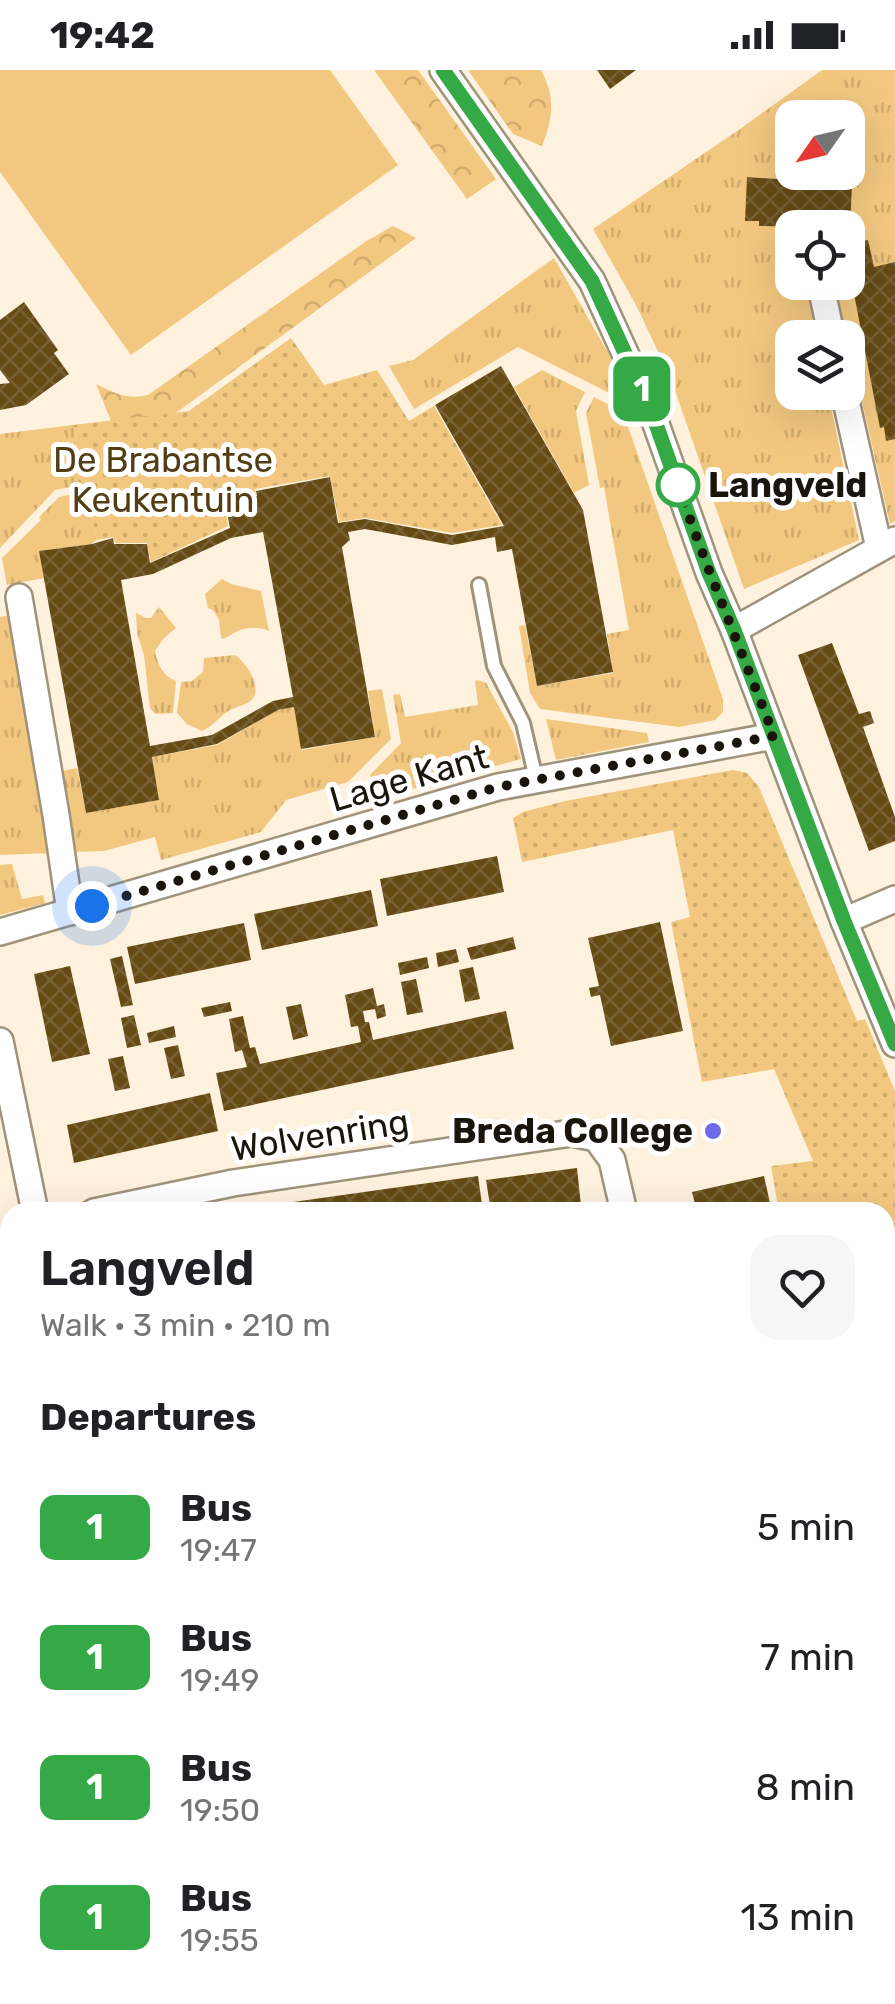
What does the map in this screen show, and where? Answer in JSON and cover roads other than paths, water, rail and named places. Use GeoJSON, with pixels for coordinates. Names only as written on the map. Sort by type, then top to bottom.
{"type":"FeatureCollection","features":[{"type":"Feature","properties":{"kind":"street"},"geometry":{"type":"LineString","coordinates":[[443,70],[592,281],[651,410],[709,573],[895,1044]]}},
{"type":"Feature","properties":{"kind":"street"},"geometry":{"type":"LineString","coordinates":[[734,630],[887,544],[849,410]]}},
{"type":"Feature","properties":{"kind":"street"},"geometry":{"type":"LineString","coordinates":[[19,597],[70,912]]}},
{"type":"Feature","properties":{"kind":"street","name":"Lage Kant"},"geometry":{"type":"LineString","coordinates":[[0,932],[498,787],[774,736]]}},
{"type":"Feature","properties":{"kind":"street"},"geometry":{"type":"LineString","coordinates":[[844,921],[895,899]]}},
{"type":"Feature","properties":{"kind":"street"},"geometry":{"type":"LineString","coordinates":[[0,1041],[33,1202]]}},
{"type":"Feature","properties":{"kind":"street","name":"Wolvenring"},"geometry":{"type":"LineString","coordinates":[[188,1202],[233,1183],[572,1134],[596,1138],[612,1160],[622,1202]]}},
{"type":"Feature","properties":{"kind":"lane"},"geometry":{"type":"LineString","coordinates":[[480,585],[494,666],[522,723],[536,779]]}},
{"type":"Feature","properties":{"kind":"place","name":"Langveld"},"geometry":{"type":"Point","coordinates":[678,485]}},
{"type":"Feature","properties":{"kind":"place","name":"Breda College"},"geometry":{"type":"Point","coordinates":[713,1131]}},
{"type":"Feature","properties":{"kind":"park label","name":"De Brabantse Keukentuin"},"geometry":{"type":"Point","coordinates":[163,480]}}]}
